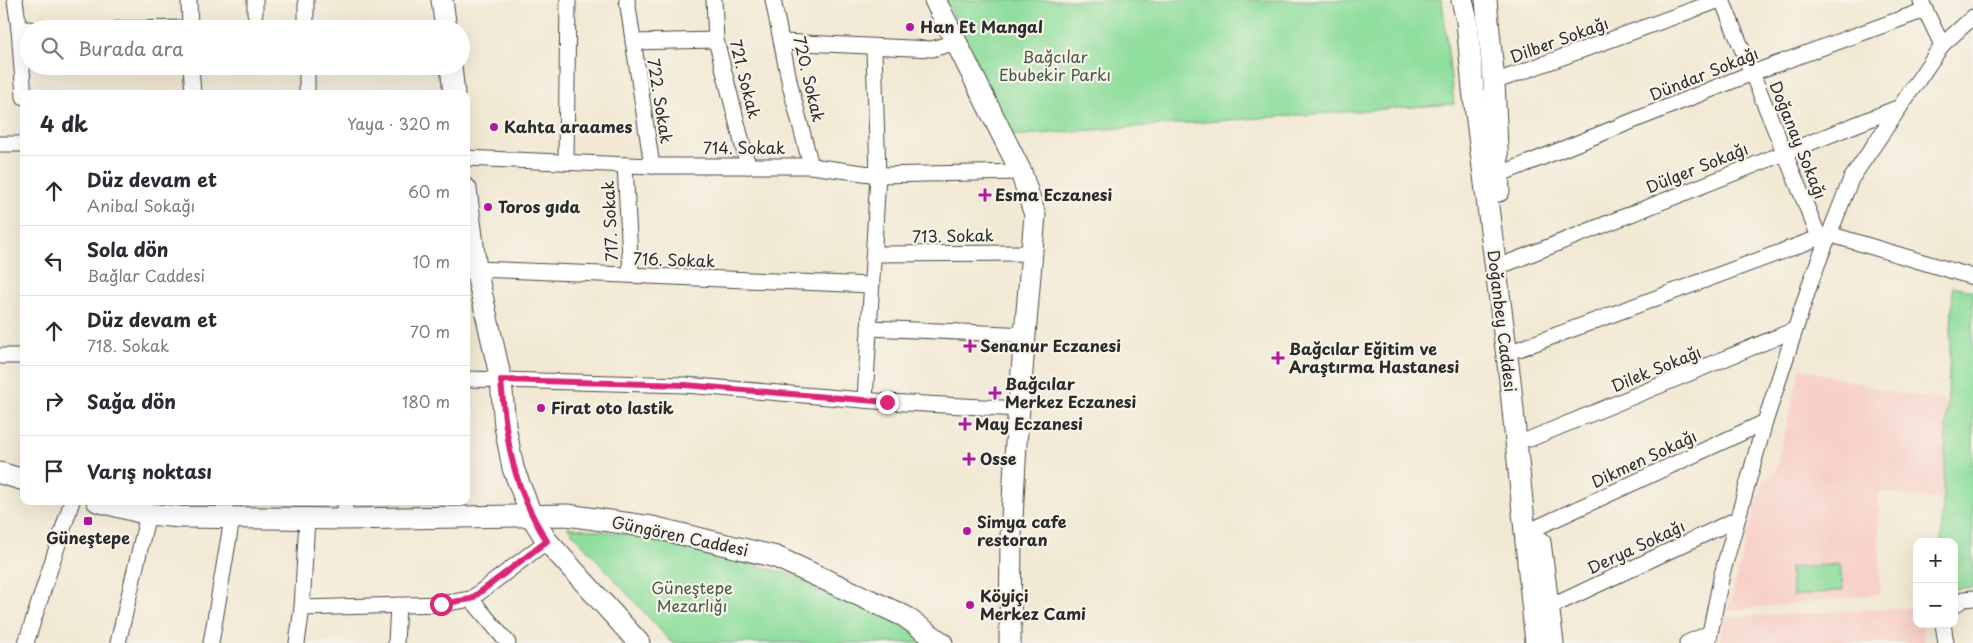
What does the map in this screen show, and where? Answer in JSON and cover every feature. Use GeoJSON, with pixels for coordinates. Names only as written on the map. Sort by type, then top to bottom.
{"type":"FeatureCollection","features":[{"type":"Feature","properties":{"kind":"street"},"geometry":{"type":"LineString","coordinates":[[15,0],[21,20]]}},
{"type":"Feature","properties":{"kind":"street"},"geometry":{"type":"LineString","coordinates":[[189,0],[190,20]]}},
{"type":"Feature","properties":{"kind":"street"},"geometry":{"type":"LineString","coordinates":[[306,0],[306,20]]}},
{"type":"Feature","properties":{"kind":"street"},"geometry":{"type":"LineString","coordinates":[[442,0],[445,20]]}},
{"type":"Feature","properties":{"kind":"street"},"geometry":{"type":"LineString","coordinates":[[566,162],[568,0]]}},
{"type":"Feature","properties":{"kind":"street","name":"722. Sokak"},"geometry":{"type":"LineString","coordinates":[[627,0],[652,166]]}},
{"type":"Feature","properties":{"kind":"street","name":"721. Sokak"},"geometry":{"type":"LineString","coordinates":[[714,0],[716,40],[748,166]]}},
{"type":"Feature","properties":{"kind":"street","name":"720. Sokak"},"geometry":{"type":"LineString","coordinates":[[773,0],[790,85],[811,166]]}},
{"type":"Feature","properties":{"kind":"street"},"geometry":{"type":"LineString","coordinates":[[935,0],[1021,172],[1035,215],[1003,641]]}},
{"type":"Feature","properties":{"kind":"street","name":"Doğanbey Caddesi"},"geometry":{"type":"LineString","coordinates":[[1462,0],[1467,21],[1473,89],[1511,388],[1536,643]]}},
{"type":"Feature","properties":{"kind":"street","name":"Doğanbey Caddesi"},"geometry":{"type":"LineString","coordinates":[[1487,0],[1494,82],[1498,175],[1553,643]]}},
{"type":"Feature","properties":{"kind":"street","name":"Doğanay Sokağı"},"geometry":{"type":"LineString","coordinates":[[1721,0],[1784,152],[1824,235]]}},
{"type":"Feature","properties":{"kind":"street","name":"Dilber Sokağı"},"geometry":{"type":"LineString","coordinates":[[1494,82],[1721,0]]}},
{"type":"Feature","properties":{"kind":"street"},"geometry":{"type":"LineString","coordinates":[[1923,5],[1942,45]]}},
{"type":"Feature","properties":{"kind":"street","name":"Dündar Sokağı"},"geometry":{"type":"LineString","coordinates":[[1498,175],[1923,5]]}},
{"type":"Feature","properties":{"kind":"street"},"geometry":{"type":"LineString","coordinates":[[1687,643],[1709,638],[1722,574],[1765,422],[1824,235],[1851,179],[1942,45],[1973,17]]}},
{"type":"Feature","properties":{"kind":"street","name":"722. Sokak"},"geometry":{"type":"LineString","coordinates":[[632,42],[716,40]]}},
{"type":"Feature","properties":{"kind":"street"},"geometry":{"type":"LineString","coordinates":[[782,42],[932,49],[956,42]]}},
{"type":"Feature","properties":{"kind":"street"},"geometry":{"type":"LineString","coordinates":[[865,400],[878,175],[874,50]]}},
{"type":"Feature","properties":{"kind":"street"},"geometry":{"type":"LineString","coordinates":[[24,75],[24,90]]}},
{"type":"Feature","properties":{"kind":"street"},"geometry":{"type":"LineString","coordinates":[[191,75],[192,90]]}},
{"type":"Feature","properties":{"kind":"street"},"geometry":{"type":"LineString","coordinates":[[307,75],[307,90]]}},
{"type":"Feature","properties":{"kind":"street"},"geometry":{"type":"LineString","coordinates":[[452,75],[454,90]]}},
{"type":"Feature","properties":{"kind":"street","name":"Dülger Sokağı"},"geometry":{"type":"LineString","coordinates":[[1508,263],[1900,107]]}},
{"type":"Feature","properties":{"kind":"street"},"geometry":{"type":"LineString","coordinates":[[0,144],[20,144]]}},
{"type":"Feature","properties":{"kind":"street","name":"714. Sokak"},"geometry":{"type":"LineString","coordinates":[[470,158],[652,166],[811,166],[878,175],[1021,172]]}},
{"type":"Feature","properties":{"kind":"street","name":"717. Sokak"},"geometry":{"type":"LineString","coordinates":[[624,165],[630,276]]}},
{"type":"Feature","properties":{"kind":"street"},"geometry":{"type":"LineString","coordinates":[[470,221],[476,270],[501,380],[505,426],[512,468],[532,517],[547,541],[639,643]]}},
{"type":"Feature","properties":{"kind":"street"},"geometry":{"type":"LineString","coordinates":[[1519,349],[1824,235],[1973,277]]}},
{"type":"Feature","properties":{"kind":"street","name":"713. Sokak"},"geometry":{"type":"LineString","coordinates":[[874,254],[1033,253]]}},
{"type":"Feature","properties":{"kind":"street","name":"716. Sokak"},"geometry":{"type":"LineString","coordinates":[[476,270],[872,285]]}},
{"type":"Feature","properties":{"kind":"street"},"geometry":{"type":"LineString","coordinates":[[869,328],[1027,335]]}},
{"type":"Feature","properties":{"kind":"street","name":"Dilek Sokağı"},"geometry":{"type":"LineString","coordinates":[[1530,439],[1794,330]]}},
{"type":"Feature","properties":{"kind":"street"},"geometry":{"type":"LineString","coordinates":[[0,356],[20,356]]}},
{"type":"Feature","properties":{"kind":"street"},"geometry":{"type":"LineString","coordinates":[[470,378],[685,385],[865,400],[1020,409]]}},
{"type":"Feature","properties":{"kind":"street","name":"Dikmen Sokağı"},"geometry":{"type":"LineString","coordinates":[[1538,527],[1765,422]]}},
{"type":"Feature","properties":{"kind":"street"},"geometry":{"type":"LineString","coordinates":[[0,473],[20,479]]}},
{"type":"Feature","properties":{"kind":"street"},"geometry":{"type":"LineString","coordinates":[[26,643],[71,505]]}},
{"type":"Feature","properties":{"kind":"street","name":"Güngören Caddesi"},"geometry":{"type":"LineString","coordinates":[[108,505],[148,519],[178,509],[232,519],[307,519],[345,510],[532,517],[567,515],[652,527],[776,557],[904,616],[942,643]]}},
{"type":"Feature","properties":{"kind":"street"},"geometry":{"type":"LineString","coordinates":[[118,643],[148,519]]}},
{"type":"Feature","properties":{"kind":"street"},"geometry":{"type":"LineString","coordinates":[[211,643],[232,519]]}},
{"type":"Feature","properties":{"kind":"street"},"geometry":{"type":"LineString","coordinates":[[297,643],[302,608],[307,519]]}},
{"type":"Feature","properties":{"kind":"street","name":"Derya Sokağı"},"geometry":{"type":"LineString","coordinates":[[1550,607],[1738,519]]}},
{"type":"Feature","properties":{"kind":"street"},"geometry":{"type":"LineString","coordinates":[[302,608],[441,604],[471,599],[547,541]]}},
{"type":"Feature","properties":{"kind":"street"},"geometry":{"type":"LineString","coordinates":[[1958,603],[1973,598]]}},
{"type":"Feature","properties":{"kind":"street"},"geometry":{"type":"LineString","coordinates":[[471,599],[508,643]]}},
{"type":"Feature","properties":{"kind":"street"},"geometry":{"type":"LineString","coordinates":[[396,643],[398,606]]}},
{"type":"Feature","properties":{"kind":"street"},"geometry":{"type":"LineString","coordinates":[[1944,628],[1946,643]]}},
{"type":"Feature","properties":{"kind":"shaded area"},"geometry":{"type":"Polygon","coordinates":[[[1800,368],[1896,393],[1947,401],[1943,500],[1879,492],[1880,594],[1727,611],[1763,480],[1775,474],[1800,368]]]}},
{"type":"Feature","properties":{"kind":"shaded area"},"geometry":{"type":"Polygon","coordinates":[[[1913,607],[1913,628],[1923,628],[1925,643],[1719,643],[1724,618],[1913,607]]]}},
{"type":"Feature","properties":{"kind":"green space","name":"Bağcılar Ebubekir Parkı"},"geometry":{"type":"Polygon","coordinates":[[[946,0],[1442,0],[1454,104],[1010,136],[946,0]]]}},
{"type":"Feature","properties":{"kind":"green space"},"geometry":{"type":"Polygon","coordinates":[[[1953,286],[1973,291],[1973,587],[1958,589],[1958,538],[1941,538],[1953,286]]]}},
{"type":"Feature","properties":{"kind":"green space","name":"Güneştepe Mezarlığı"},"geometry":{"type":"Polygon","coordinates":[[[567,527],[640,536],[817,581],[891,610],[927,643],[672,643],[567,527]]]}},
{"type":"Feature","properties":{"kind":"green space"},"geometry":{"type":"Polygon","coordinates":[[[1840,564],[1843,590],[1793,596],[1790,568],[1840,564]]]}},
{"type":"Feature","properties":{"kind":"place","name":"Han Et Mangal"},"geometry":{"type":"Point","coordinates":[910,27]}},
{"type":"Feature","properties":{"kind":"place","name":"Kahta araames"},"geometry":{"type":"Point","coordinates":[494,127]}},
{"type":"Feature","properties":{"kind":"place","name":"Esma Eczanesi"},"geometry":{"type":"Point","coordinates":[985,195]}},
{"type":"Feature","properties":{"kind":"place","name":"Toros gıda"},"geometry":{"type":"Point","coordinates":[488,207]}},
{"type":"Feature","properties":{"kind":"place","name":"Senanur Eczanesi"},"geometry":{"type":"Point","coordinates":[970,346]}},
{"type":"Feature","properties":{"kind":"place","name":"Bağcılar Eğitim ve Araştırma Hastanesi"},"geometry":{"type":"Point","coordinates":[1278,358]}},
{"type":"Feature","properties":{"kind":"place","name":"Bağcılar Merkez Eczanesi"},"geometry":{"type":"Point","coordinates":[995,393]}},
{"type":"Feature","properties":{"kind":"place","name":"Firat oto lastik"},"geometry":{"type":"Point","coordinates":[541,408]}},
{"type":"Feature","properties":{"kind":"place","name":"May Eczanesi"},"geometry":{"type":"Point","coordinates":[965,424]}},
{"type":"Feature","properties":{"kind":"place","name":"Osse"},"geometry":{"type":"Point","coordinates":[969,459]}},
{"type":"Feature","properties":{"kind":"place","name":"Güneştepe"},"geometry":{"type":"Point","coordinates":[88,521]}},
{"type":"Feature","properties":{"kind":"place","name":"Simya cafe restoran"},"geometry":{"type":"Point","coordinates":[967,531]}},
{"type":"Feature","properties":{"kind":"place","name":"Köyiçi Merkez Cami"},"geometry":{"type":"Point","coordinates":[970,605]}},
{"type":"Feature","properties":{"kind":"route"},"geometry":{"type":"LineString","coordinates":[[441,604],[471,599],[547,541],[532,517],[512,468],[505,426],[501,380],[685,385],[887,402]]}}]}
